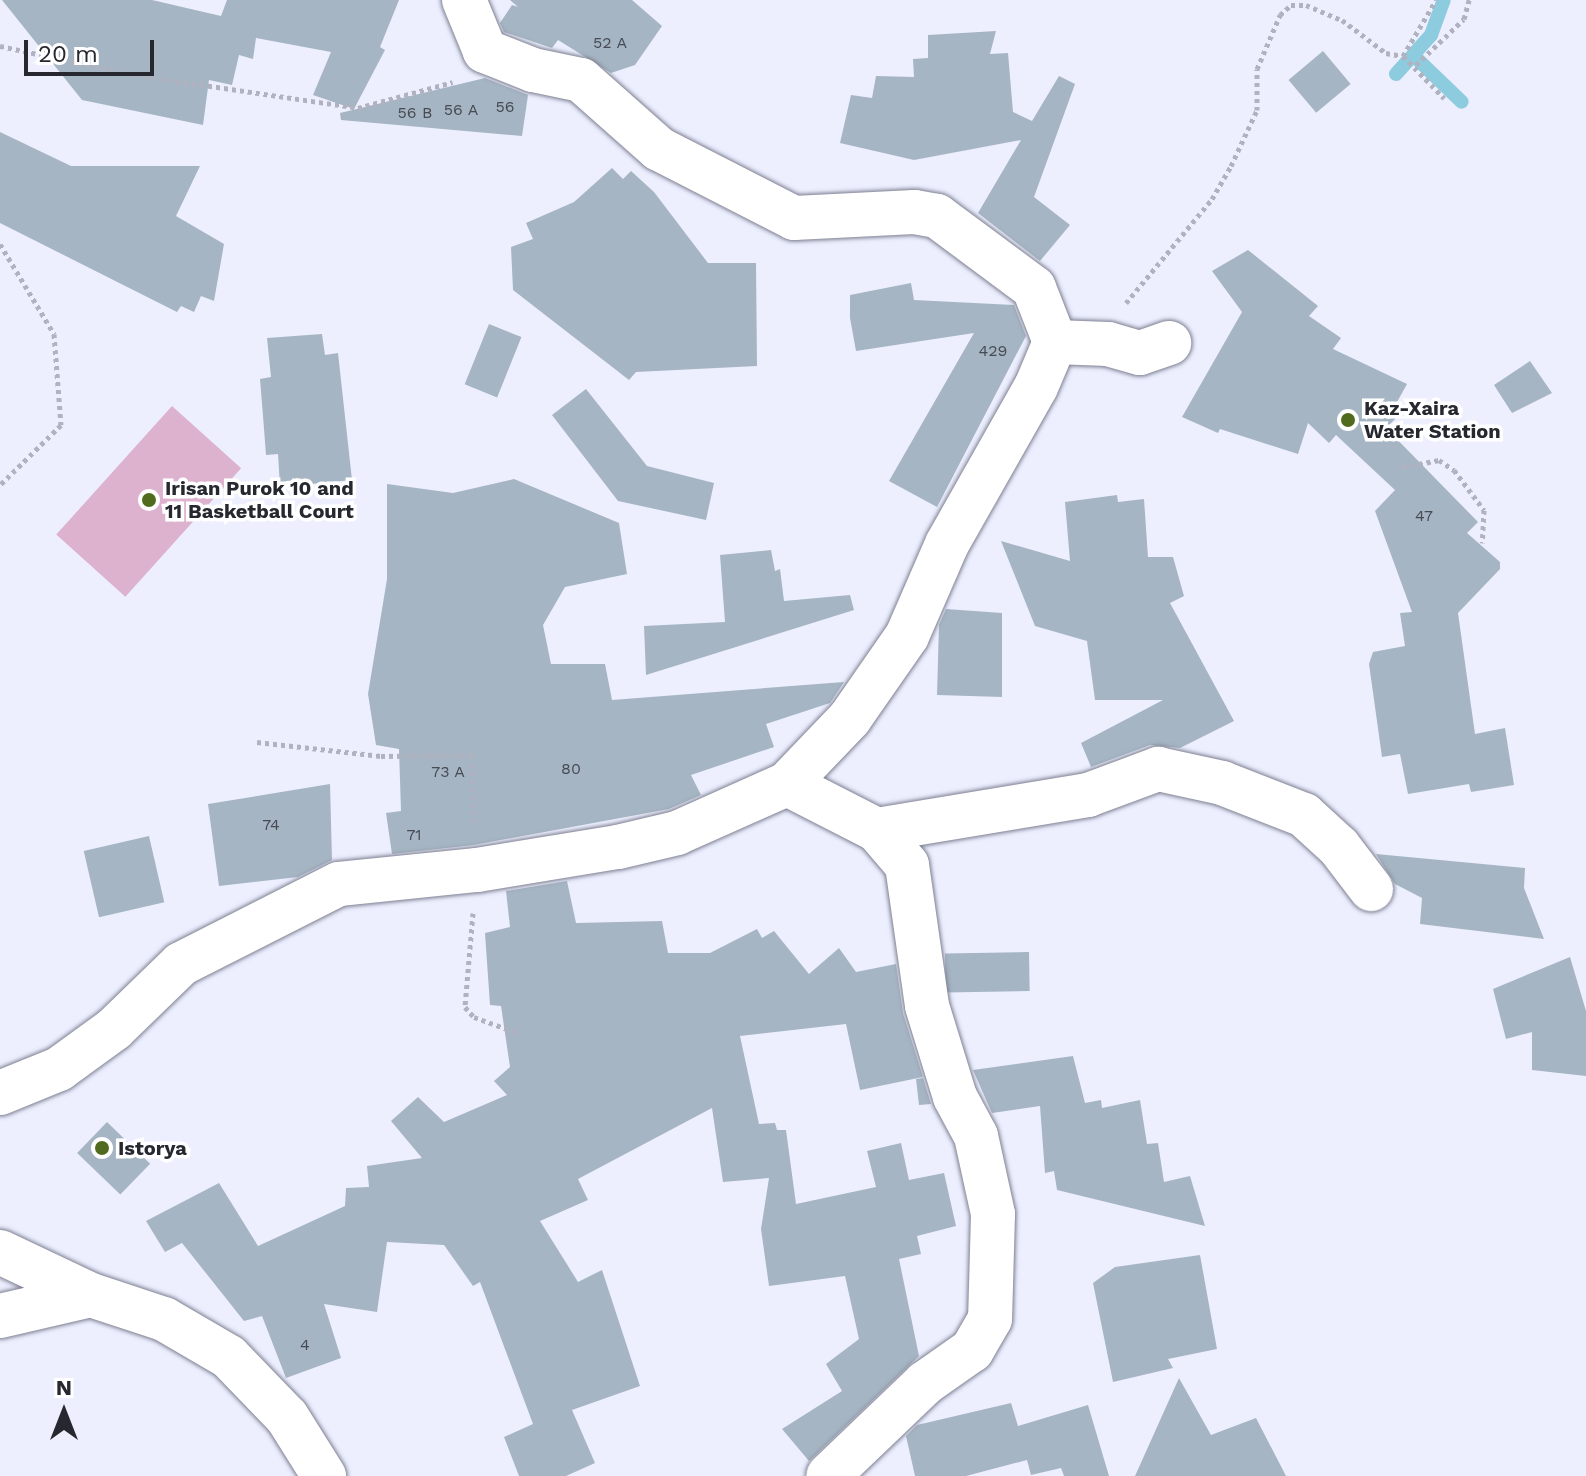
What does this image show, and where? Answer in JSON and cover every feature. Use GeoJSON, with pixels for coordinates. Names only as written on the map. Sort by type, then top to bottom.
{"type":"FeatureCollection","features":[{"type":"Feature","properties":{"kind":"street"},"geometry":{"type":"LineString","coordinates":[[0,1093],[59,1069],[114,1029],[181,964],[276,913],[339,884],[477,870],[677,833],[787,784],[850,718],[907,636],[947,544],[1036,387],[1055,342],[1034,288],[937,216],[914,212],[794,218],[659,149],[581,80],[533,70],[485,51],[464,0]]}},
{"type":"Feature","properties":{"kind":"street"},"geometry":{"type":"LineString","coordinates":[[1055,342],[1108,344],[1140,353],[1169,343]]}},
{"type":"Feature","properties":{"kind":"street"},"geometry":{"type":"LineString","coordinates":[[877,830],[1088,795],[1158,769],[1222,783],[1304,815],[1339,847],[1371,889]]}},
{"type":"Feature","properties":{"kind":"street"},"geometry":{"type":"LineString","coordinates":[[787,784],[877,830],[907,865],[912,921],[930,1018],[955,1097],[976,1136],[986,1177],[995,1277],[990,1319],[972,1350],[925,1383],[828,1476]]}},
{"type":"Feature","properties":{"kind":"street"},"geometry":{"type":"LineString","coordinates":[[0,1252],[91,1295],[164,1319],[229,1357],[287,1417],[324,1476]]}},
{"type":"Feature","properties":{"kind":"street"},"geometry":{"type":"LineString","coordinates":[[0,1316],[91,1295]]}},
{"type":"Feature","properties":{"kind":"path"},"geometry":{"type":"LineString","coordinates":[[1410,61],[1436,0]]}},
{"type":"Feature","properties":{"kind":"path"},"geometry":{"type":"LineString","coordinates":[[1108,344],[1127,302],[1212,199],[1237,155],[1257,110],[1257,69],[1280,15],[1291,5],[1306,5],[1342,20],[1386,53],[1410,61],[1426,59],[1464,19],[1469,0]]}},
{"type":"Feature","properties":{"kind":"path"},"geometry":{"type":"LineString","coordinates":[[0,46],[129,74],[358,108],[466,78]]}},
{"type":"Feature","properties":{"kind":"path"},"geometry":{"type":"LineString","coordinates":[[1410,61],[1444,98]]}},
{"type":"Feature","properties":{"kind":"path"},"geometry":{"type":"LineString","coordinates":[[0,244],[54,334],[61,425],[0,485]]}},
{"type":"Feature","properties":{"kind":"path"},"geometry":{"type":"LineString","coordinates":[[1403,467],[1439,460],[1454,470],[1484,510],[1482,543]]}},
{"type":"Feature","properties":{"kind":"path"},"geometry":{"type":"LineString","coordinates":[[257,742],[381,756],[472,755],[477,870]]}},
{"type":"Feature","properties":{"kind":"path"},"geometry":{"type":"LineString","coordinates":[[471,962],[465,1007],[474,1017],[518,1033]]}},
{"type":"Feature","properties":{"kind":"shaded area","name":"Irisan Purok 10 and 11 Basketball Court"},"geometry":{"type":"Polygon","coordinates":[[[172,406],[241,468],[125,597],[56,535],[172,406]]]}},
{"type":"Feature","properties":{"kind":"building"},"geometry":{"type":"Polygon","coordinates":[[[2,0],[152,0],[221,16],[227,0],[399,0],[380,47],[385,50],[354,109],[313,95],[331,52],[256,38],[253,59],[239,55],[232,85],[209,80],[203,125],[82,100],[2,0]]]}},
{"type":"Feature","properties":{"kind":"building"},"geometry":{"type":"Polygon","coordinates":[[[510,0],[632,0],[662,26],[635,65],[611,73],[558,40],[552,48],[504,32],[500,23],[512,5],[518,7],[510,0]]]}},
{"type":"Feature","properties":{"kind":"building"},"geometry":{"type":"Polygon","coordinates":[[[996,31],[990,54],[1008,53],[1013,112],[1032,121],[1059,76],[1075,84],[1034,197],[1070,225],[1040,261],[978,213],[1021,140],[914,160],[840,143],[851,95],[872,98],[876,76],[914,77],[913,59],[928,58],[928,35],[996,31]]]}},
{"type":"Feature","properties":{"kind":"building"},"geometry":{"type":"Polygon","coordinates":[[[1323,51],[1351,84],[1316,113],[1289,80],[1323,51]]]}},
{"type":"Feature","properties":{"kind":"building"},"geometry":{"type":"Polygon","coordinates":[[[485,78],[528,95],[522,136],[341,120],[340,113],[485,78]]]}},
{"type":"Feature","properties":{"kind":"building"},"geometry":{"type":"Polygon","coordinates":[[[0,132],[71,166],[200,166],[176,216],[224,244],[214,301],[201,296],[194,312],[181,306],[177,312],[0,223],[0,132]]]}},
{"type":"Feature","properties":{"kind":"building"},"geometry":{"type":"Polygon","coordinates":[[[612,168],[623,179],[631,171],[654,192],[708,263],[756,263],[757,366],[636,372],[629,380],[513,290],[511,247],[533,239],[526,223],[574,202],[612,168]]]}},
{"type":"Feature","properties":{"kind":"building"},"geometry":{"type":"Polygon","coordinates":[[[1248,250],[1318,306],[1309,316],[1341,338],[1333,349],[1407,384],[1391,413],[1396,418],[1386,428],[1478,522],[1467,533],[1500,562],[1500,569],[1458,613],[1475,734],[1505,728],[1514,785],[1471,792],[1469,784],[1408,794],[1400,754],[1382,757],[1369,664],[1373,652],[1405,646],[1400,613],[1412,612],[1375,511],[1395,490],[1336,435],[1329,443],[1308,423],[1298,454],[1220,429],[1218,433],[1182,417],[1242,312],[1212,271],[1248,250]]]}},
{"type":"Feature","properties":{"kind":"building"},"geometry":{"type":"Polygon","coordinates":[[[911,283],[914,300],[1014,305],[1026,336],[937,507],[889,481],[974,333],[856,351],[850,318],[850,295],[911,283]]]}},
{"type":"Feature","properties":{"kind":"building"},"geometry":{"type":"Polygon","coordinates":[[[489,324],[521,337],[497,397],[465,384],[489,324]]]}},
{"type":"Feature","properties":{"kind":"building"},"geometry":{"type":"Polygon","coordinates":[[[322,334],[325,355],[338,353],[352,480],[280,487],[278,454],[266,455],[260,379],[271,377],[267,338],[322,334]]]}},
{"type":"Feature","properties":{"kind":"building"},"geometry":{"type":"Polygon","coordinates":[[[1530,361],[1552,393],[1512,413],[1494,385],[1530,361]]]}},
{"type":"Feature","properties":{"kind":"building"},"geometry":{"type":"Polygon","coordinates":[[[586,389],[647,466],[714,483],[706,520],[618,501],[552,415],[586,389]]]}},
{"type":"Feature","properties":{"kind":"building"},"geometry":{"type":"Polygon","coordinates":[[[514,479],[619,523],[627,574],[565,587],[543,625],[551,664],[605,664],[612,700],[844,682],[830,703],[766,724],[774,747],[691,775],[701,795],[669,809],[474,845],[392,854],[386,813],[401,811],[399,749],[376,745],[368,694],[387,579],[387,484],[453,493],[514,479]]]}},
{"type":"Feature","properties":{"kind":"building"},"geometry":{"type":"Polygon","coordinates":[[[1117,495],[1118,502],[1144,499],[1148,557],[1173,557],[1184,596],[1170,603],[1234,721],[1180,748],[1150,745],[1091,767],[1081,743],[1163,700],[1095,700],[1087,641],[1035,626],[1001,541],[1070,561],[1065,502],[1117,495]]]}},
{"type":"Feature","properties":{"kind":"building"},"geometry":{"type":"Polygon","coordinates":[[[771,550],[775,571],[780,569],[784,601],[850,595],[854,610],[646,675],[644,626],[725,622],[720,555],[771,550]]]}},
{"type":"Feature","properties":{"kind":"building"},"geometry":{"type":"Polygon","coordinates":[[[946,609],[1002,613],[1002,697],[937,695],[939,625],[946,609]]]}},
{"type":"Feature","properties":{"kind":"building"},"geometry":{"type":"Polygon","coordinates":[[[330,784],[332,860],[298,877],[219,886],[208,804],[330,784]]]}},
{"type":"Feature","properties":{"kind":"building"},"geometry":{"type":"Polygon","coordinates":[[[149,836],[164,902],[99,917],[84,851],[149,836]]]}},
{"type":"Feature","properties":{"kind":"building"},"geometry":{"type":"Polygon","coordinates":[[[1376,854],[1525,868],[1524,888],[1544,939],[1420,924],[1422,898],[1395,884],[1376,854]]]}},
{"type":"Feature","properties":{"kind":"building"},"geometry":{"type":"Polygon","coordinates":[[[567,881],[576,923],[662,921],[668,953],[710,953],[757,929],[762,938],[774,931],[809,974],[839,948],[856,972],[896,964],[903,1013],[923,1077],[860,1090],[846,1024],[740,1036],[759,1124],[775,1123],[777,1130],[786,1130],[796,1204],[876,1187],[867,1151],[901,1143],[909,1180],[944,1173],[956,1226],[917,1236],[921,1254],[899,1259],[919,1356],[809,1461],[782,1429],[842,1391],[826,1364],[859,1339],[845,1276],[769,1286],[761,1229],[769,1178],[723,1182],[712,1108],[578,1179],[588,1200],[540,1221],[578,1282],[602,1270],[640,1386],[572,1410],[595,1463],[566,1476],[519,1476],[504,1437],[533,1424],[480,1282],[473,1286],[444,1245],[387,1242],[377,1312],[324,1304],[341,1358],[286,1378],[262,1316],[244,1321],[182,1243],[165,1252],[146,1221],[219,1183],[258,1246],[345,1206],[346,1188],[369,1187],[367,1166],[422,1158],[391,1121],[418,1097],[444,1122],[507,1095],[494,1081],[510,1067],[501,1006],[490,1005],[485,933],[510,927],[506,891],[567,881]]]}},
{"type":"Feature","properties":{"kind":"building"},"geometry":{"type":"Polygon","coordinates":[[[1029,952],[1030,991],[946,992],[945,953],[1029,952]]]}},
{"type":"Feature","properties":{"kind":"building"},"geometry":{"type":"Polygon","coordinates":[[[1570,957],[1586,1011],[1586,1076],[1532,1070],[1532,1032],[1506,1039],[1493,989],[1570,957]]]}},
{"type":"Feature","properties":{"kind":"building"},"geometry":{"type":"Polygon","coordinates":[[[1073,1056],[1085,1103],[1101,1100],[1102,1108],[1140,1100],[1147,1144],[1158,1143],[1164,1182],[1190,1176],[1205,1226],[1057,1190],[1054,1171],[1045,1173],[1040,1106],[992,1113],[973,1070],[1073,1056]]]}},
{"type":"Feature","properties":{"kind":"building"},"geometry":{"type":"Polygon","coordinates":[[[923,1078],[931,1104],[919,1105],[916,1079],[923,1078]]]}},
{"type":"Feature","properties":{"kind":"building"},"geometry":{"type":"Polygon","coordinates":[[[107,1122],[150,1164],[120,1195],[77,1153],[107,1122]]]}},
{"type":"Feature","properties":{"kind":"building"},"geometry":{"type":"Polygon","coordinates":[[[1200,1255],[1217,1349],[1168,1359],[1173,1368],[1113,1382],[1093,1283],[1115,1267],[1200,1255]]]}},
{"type":"Feature","properties":{"kind":"building"},"geometry":{"type":"Polygon","coordinates":[[[1179,1378],[1211,1435],[1256,1418],[1286,1476],[1135,1476],[1179,1378]]]}},
{"type":"Feature","properties":{"kind":"building"},"geometry":{"type":"Polygon","coordinates":[[[1011,1403],[1018,1426],[1088,1405],[1109,1476],[1064,1476],[1061,1468],[1031,1475],[1027,1460],[966,1476],[915,1476],[906,1436],[917,1425],[1011,1403]]]}},
{"type":"Feature","properties":{"kind":"waterway"},"geometry":{"type":"LineString","coordinates":[[1396,74],[1431,35],[1444,0]]}},
{"type":"Feature","properties":{"kind":"waterway"},"geometry":{"type":"LineString","coordinates":[[1414,56],[1462,102]]}},
{"type":"Feature","properties":{"kind":"place","name":"Kaz-Xaira Water Station"},"geometry":{"type":"Point","coordinates":[1348,420]}},
{"type":"Feature","properties":{"kind":"place","name":"Irisan Purok 10 and 11 Basketball Court"},"geometry":{"type":"Point","coordinates":[149,500]}},
{"type":"Feature","properties":{"kind":"place","name":"Istorya"},"geometry":{"type":"Point","coordinates":[102,1148]}}]}
